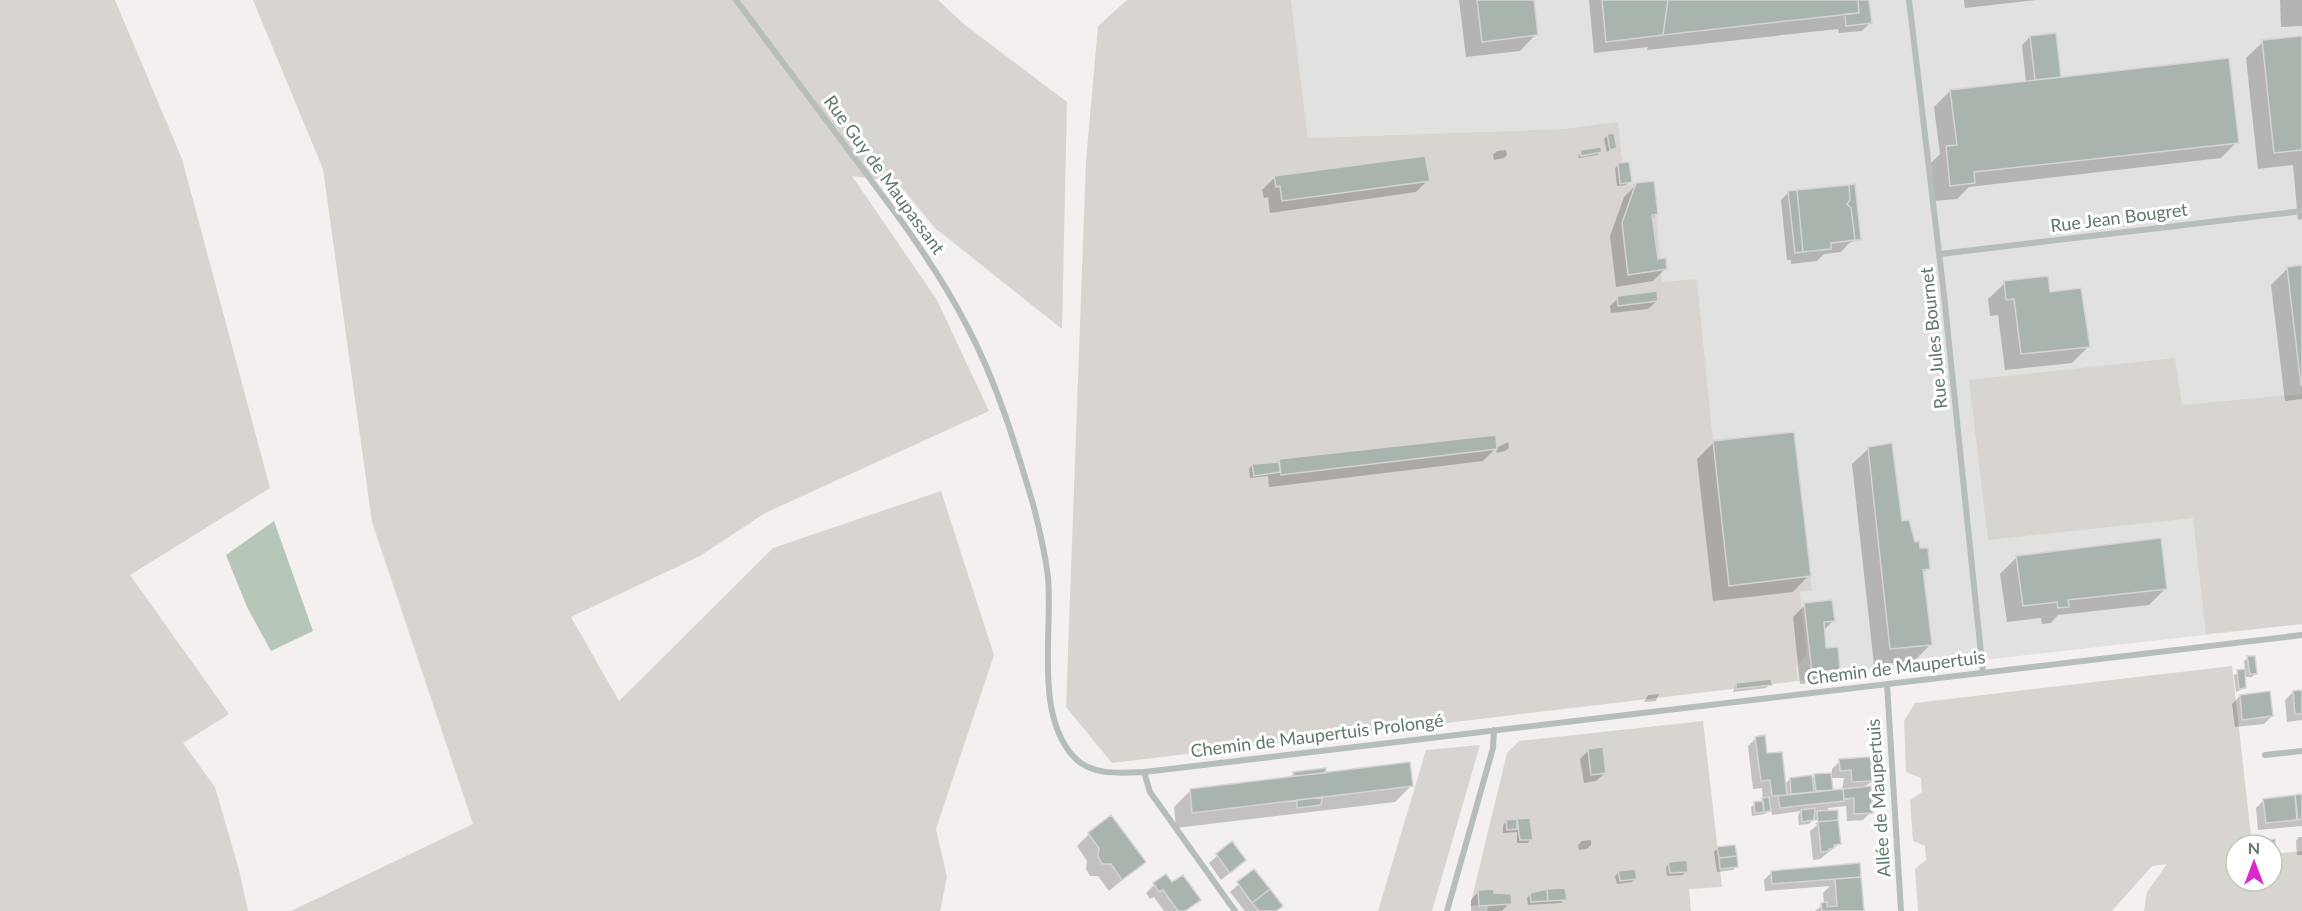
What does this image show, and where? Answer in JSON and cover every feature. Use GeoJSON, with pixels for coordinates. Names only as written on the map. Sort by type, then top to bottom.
{"type":"FeatureCollection","features":[{"type":"Feature","properties":{"kind":"street","name":"Rue Guy de Maupassant"},"geometry":{"type":"LineString","coordinates":[[736,0],[913,235],[967,325],[1005,410],[1035,514],[1048,577],[1049,677],[1052,715],[1060,737],[1074,758],[1093,770],[1121,773],[1144,772]]}},
{"type":"Feature","properties":{"kind":"street","name":"Rue Jules Bournet"},"geometry":{"type":"LineString","coordinates":[[1909,0],[1940,254],[1983,673]]}},
{"type":"Feature","properties":{"kind":"street","name":"Rue Jean Bougret"},"geometry":{"type":"LineString","coordinates":[[1940,254],[2302,211]]}},
{"type":"Feature","properties":{"kind":"street","name":"Chemin de Maupertuis"},"geometry":{"type":"LineString","coordinates":[[1494,730],[2302,635]]}},
{"type":"Feature","properties":{"kind":"street","name":"Allée de Maupertuis"},"geometry":{"type":"LineString","coordinates":[[1887,684],[1901,911]]}},
{"type":"Feature","properties":{"kind":"street","name":"Chemin de Maupertuis Prolongé"},"geometry":{"type":"LineString","coordinates":[[1144,772],[1494,730]]}},
{"type":"Feature","properties":{"kind":"street"},"geometry":{"type":"LineString","coordinates":[[1448,911],[1493,748],[1494,730]]}},
{"type":"Feature","properties":{"kind":"street"},"geometry":{"type":"LineString","coordinates":[[2265,755],[2302,751]]}},
{"type":"Feature","properties":{"kind":"street"},"geometry":{"type":"LineString","coordinates":[[1144,772],[1150,792],[1235,911]]}},
{"type":"Feature","properties":{"kind":"shaded area"},"geometry":{"type":"Polygon","coordinates":[[[0,0],[115,0],[182,159],[270,488],[130,575],[229,714],[183,743],[215,787],[239,870],[248,911],[0,911],[0,0]]]}},
{"type":"Feature","properties":{"kind":"shaded area"},"geometry":{"type":"Polygon","coordinates":[[[253,0],[938,0],[965,25],[1067,102],[1062,329],[935,228],[897,182],[852,176],[937,300],[989,411],[765,513],[700,556],[571,617],[619,701],[773,548],[941,491],[994,655],[936,829],[947,877],[940,911],[291,911],[473,824],[372,522],[323,169],[253,0]]]}},
{"type":"Feature","properties":{"kind":"shaded area"},"geometry":{"type":"Polygon","coordinates":[[[1127,0],[1291,0],[1308,138],[1562,129],[1618,122],[1625,185],[1654,181],[1662,282],[1697,279],[1713,440],[1794,432],[1812,591],[1800,592],[1807,654],[1796,667],[1798,681],[1112,763],[1066,707],[1086,161],[1098,26],[1127,0]]]}},
{"type":"Feature","properties":{"kind":"shaded area"},"geometry":{"type":"Polygon","coordinates":[[[1291,0],[2302,0],[2302,624],[1798,681],[1796,667],[1807,654],[1800,592],[1812,591],[1793,432],[1713,441],[1697,279],[1662,283],[1654,181],[1625,185],[1618,123],[1562,129],[1308,138],[1291,0]]]}},
{"type":"Feature","properties":{"kind":"shaded area"},"geometry":{"type":"Polygon","coordinates":[[[2175,358],[2182,405],[2302,394],[2302,624],[2206,634],[2193,518],[1988,540],[1969,380],[2175,358]]]}},
{"type":"Feature","properties":{"kind":"shaded area"},"geometry":{"type":"Polygon","coordinates":[[[274,521],[313,631],[271,651],[247,607],[226,555],[274,521]]]}},
{"type":"Feature","properties":{"kind":"shaded area"},"geometry":{"type":"Polygon","coordinates":[[[2232,666],[2251,833],[2224,833],[2224,893],[2284,893],[2284,853],[2302,851],[2302,911],[2144,911],[2147,892],[2167,864],[2152,866],[2112,911],[1918,911],[1915,869],[1926,860],[1925,846],[1913,841],[1910,800],[1922,792],[1921,778],[1906,772],[1904,721],[1915,703],[2232,666]]]}},
{"type":"Feature","properties":{"kind":"shaded area"},"geometry":{"type":"Polygon","coordinates":[[[1703,721],[1722,887],[1689,889],[1691,911],[1487,911],[1489,905],[1470,906],[1507,753],[1519,741],[1703,721]]]}},
{"type":"Feature","properties":{"kind":"shaded area"},"geometry":{"type":"Polygon","coordinates":[[[1480,745],[1432,911],[1378,911],[1426,750],[1480,745]]]}},
{"type":"Feature","properties":{"kind":"building"},"geometry":{"type":"Polygon","coordinates":[[[1477,0],[1534,0],[1538,35],[1482,42],[1477,0]]]}},
{"type":"Feature","properties":{"kind":"building"},"geometry":{"type":"Polygon","coordinates":[[[1602,0],[1668,0],[1663,35],[1606,42],[1602,0]]]}},
{"type":"Feature","properties":{"kind":"building"},"geometry":{"type":"Polygon","coordinates":[[[1668,0],[1858,0],[1859,13],[1663,35],[1668,0]]]}},
{"type":"Feature","properties":{"kind":"building"},"geometry":{"type":"Polygon","coordinates":[[[1858,0],[1869,0],[1872,23],[1846,26],[1845,14],[1859,13],[1858,0]]]}},
{"type":"Feature","properties":{"kind":"building"},"geometry":{"type":"Polygon","coordinates":[[[2056,33],[2061,77],[2035,80],[2030,36],[2056,33]]]}},
{"type":"Feature","properties":{"kind":"building"},"geometry":{"type":"Polygon","coordinates":[[[2302,36],[2302,150],[2274,153],[2262,40],[2302,36]]]}},
{"type":"Feature","properties":{"kind":"building"},"geometry":{"type":"Polygon","coordinates":[[[2229,58],[2239,143],[1974,172],[1975,183],[1950,186],[1946,146],[1957,145],[1950,90],[2229,58]]]}},
{"type":"Feature","properties":{"kind":"building"},"geometry":{"type":"Polygon","coordinates":[[[1614,133],[1617,148],[1610,150],[1607,134],[1614,133]]]}},
{"type":"Feature","properties":{"kind":"building"},"geometry":{"type":"Polygon","coordinates":[[[1601,147],[1602,152],[1581,156],[1580,150],[1601,147]]]}},
{"type":"Feature","properties":{"kind":"building"},"geometry":{"type":"Polygon","coordinates":[[[1425,156],[1430,181],[1282,201],[1280,186],[1276,187],[1274,176],[1425,156]]]}},
{"type":"Feature","properties":{"kind":"building"},"geometry":{"type":"Polygon","coordinates":[[[1629,162],[1632,182],[1620,184],[1618,163],[1629,162]]]}},
{"type":"Feature","properties":{"kind":"building"},"geometry":{"type":"Polygon","coordinates":[[[1654,181],[1658,214],[1652,215],[1658,259],[1666,258],[1667,269],[1628,275],[1622,223],[1636,183],[1654,181]]]}},
{"type":"Feature","properties":{"kind":"building"},"geometry":{"type":"Polygon","coordinates":[[[1855,184],[1861,240],[1855,240],[1851,208],[1847,204],[1850,200],[1849,185],[1855,184]]]}},
{"type":"Feature","properties":{"kind":"building"},"geometry":{"type":"Polygon","coordinates":[[[1849,185],[1850,200],[1847,204],[1851,208],[1855,240],[1831,243],[1831,249],[1803,252],[1797,190],[1849,185]]]}},
{"type":"Feature","properties":{"kind":"building"},"geometry":{"type":"Polygon","coordinates":[[[1797,190],[1803,252],[1795,253],[1788,191],[1797,190]]]}},
{"type":"Feature","properties":{"kind":"building"},"geometry":{"type":"Polygon","coordinates":[[[2302,265],[2302,385],[2301,385],[2287,267],[2302,265]]]}},
{"type":"Feature","properties":{"kind":"building"},"geometry":{"type":"Polygon","coordinates":[[[2048,276],[2050,292],[2081,288],[2090,347],[2021,354],[2014,299],[2006,300],[2004,281],[2048,276]]]}},
{"type":"Feature","properties":{"kind":"building"},"geometry":{"type":"Polygon","coordinates":[[[1657,291],[1658,301],[1618,306],[1617,296],[1657,291]]]}},
{"type":"Feature","properties":{"kind":"building"},"geometry":{"type":"Polygon","coordinates":[[[1794,432],[1811,576],[1729,586],[1713,441],[1794,432]]]}},
{"type":"Feature","properties":{"kind":"building"},"geometry":{"type":"Polygon","coordinates":[[[1496,435],[1497,449],[1281,475],[1279,459],[1496,435]]]}},
{"type":"Feature","properties":{"kind":"building"},"geometry":{"type":"Polygon","coordinates":[[[1892,443],[1902,521],[1909,520],[1915,542],[1919,541],[1920,548],[1928,548],[1930,569],[1923,570],[1932,645],[1890,649],[1868,447],[1892,443]]]}},
{"type":"Feature","properties":{"kind":"building"},"geometry":{"type":"Polygon","coordinates":[[[1279,462],[1280,472],[1254,476],[1252,464],[1279,462]]]}},
{"type":"Feature","properties":{"kind":"building"},"geometry":{"type":"Polygon","coordinates":[[[2161,538],[2167,589],[2068,600],[2069,607],[2058,608],[2057,602],[2023,606],[2016,556],[2161,538]]]}},
{"type":"Feature","properties":{"kind":"building"},"geometry":{"type":"Polygon","coordinates":[[[1832,600],[1835,621],[1824,622],[1826,648],[1838,647],[1840,670],[1812,672],[1804,603],[1832,600]]]}},
{"type":"Feature","properties":{"kind":"building"},"geometry":{"type":"Polygon","coordinates":[[[2247,656],[2255,656],[2257,674],[2250,674],[2247,656]]]}},
{"type":"Feature","properties":{"kind":"building"},"geometry":{"type":"Polygon","coordinates":[[[2245,669],[2246,688],[2239,689],[2237,670],[2245,669]]]}},
{"type":"Feature","properties":{"kind":"building"},"geometry":{"type":"Polygon","coordinates":[[[1771,679],[1772,685],[1736,689],[1736,683],[1771,679]]]}},
{"type":"Feature","properties":{"kind":"building"},"geometry":{"type":"Polygon","coordinates":[[[2302,690],[2302,714],[2295,714],[2293,691],[2302,690]]]}},
{"type":"Feature","properties":{"kind":"building"},"geometry":{"type":"Polygon","coordinates":[[[2270,691],[2273,716],[2242,720],[2240,695],[2270,691]]]}},
{"type":"Feature","properties":{"kind":"building"},"geometry":{"type":"Polygon","coordinates":[[[1765,735],[1767,753],[1782,752],[1787,795],[1772,796],[1770,780],[1761,781],[1755,737],[1765,735]]]}},
{"type":"Feature","properties":{"kind":"building"},"geometry":{"type":"Polygon","coordinates":[[[1603,747],[1606,773],[1591,775],[1588,749],[1603,747]]]}},
{"type":"Feature","properties":{"kind":"building"},"geometry":{"type":"Polygon","coordinates":[[[1871,757],[1875,757],[1876,781],[1872,781],[1871,757]]]}},
{"type":"Feature","properties":{"kind":"building"},"geometry":{"type":"Polygon","coordinates":[[[1871,757],[1872,781],[1852,782],[1851,770],[1840,771],[1839,759],[1871,757]]]}},
{"type":"Feature","properties":{"kind":"building"},"geometry":{"type":"Polygon","coordinates":[[[1410,762],[1413,786],[1192,813],[1190,789],[1410,762]]]}},
{"type":"Feature","properties":{"kind":"building"},"geometry":{"type":"Polygon","coordinates":[[[1326,768],[1325,773],[1294,776],[1293,772],[1326,768]]]}},
{"type":"Feature","properties":{"kind":"building"},"geometry":{"type":"Polygon","coordinates":[[[1831,773],[1833,790],[1816,791],[1814,774],[1831,773]]]}},
{"type":"Feature","properties":{"kind":"building"},"geometry":{"type":"Polygon","coordinates":[[[1812,775],[1814,792],[1791,794],[1790,778],[1812,775]]]}},
{"type":"Feature","properties":{"kind":"building"},"geometry":{"type":"Polygon","coordinates":[[[1871,786],[1873,813],[1854,814],[1854,798],[1844,799],[1843,789],[1871,786]]]}},
{"type":"Feature","properties":{"kind":"building"},"geometry":{"type":"Polygon","coordinates":[[[1843,789],[1844,801],[1780,808],[1778,796],[1843,789]]]}},
{"type":"Feature","properties":{"kind":"building"},"geometry":{"type":"Polygon","coordinates":[[[2302,794],[2302,819],[2298,820],[2295,795],[2302,794]]]}},
{"type":"Feature","properties":{"kind":"building"},"geometry":{"type":"Polygon","coordinates":[[[2295,795],[2297,820],[2266,823],[2263,799],[2295,795]]]}},
{"type":"Feature","properties":{"kind":"building"},"geometry":{"type":"Polygon","coordinates":[[[1322,797],[1321,805],[1297,808],[1297,800],[1322,797]]]}},
{"type":"Feature","properties":{"kind":"building"},"geometry":{"type":"Polygon","coordinates":[[[1769,797],[1771,811],[1764,812],[1762,798],[1769,797]]]}},
{"type":"Feature","properties":{"kind":"building"},"geometry":{"type":"Polygon","coordinates":[[[1763,801],[1764,812],[1755,813],[1754,802],[1763,801]]]}},
{"type":"Feature","properties":{"kind":"building"},"geometry":{"type":"Polygon","coordinates":[[[1815,808],[1814,820],[1802,822],[1801,810],[1815,808]]]}},
{"type":"Feature","properties":{"kind":"building"},"geometry":{"type":"Polygon","coordinates":[[[1838,810],[1838,820],[1818,822],[1817,811],[1838,810]]]}},
{"type":"Feature","properties":{"kind":"building"},"geometry":{"type":"Polygon","coordinates":[[[1111,815],[1146,862],[1122,880],[1111,864],[1102,864],[1098,856],[1099,848],[1088,833],[1111,815]]]}},
{"type":"Feature","properties":{"kind":"building"},"geometry":{"type":"Polygon","coordinates":[[[1530,818],[1533,840],[1520,840],[1517,819],[1530,818]]]}},
{"type":"Feature","properties":{"kind":"building"},"geometry":{"type":"Polygon","coordinates":[[[1517,819],[1517,829],[1507,830],[1506,820],[1517,819]]]}},
{"type":"Feature","properties":{"kind":"building"},"geometry":{"type":"Polygon","coordinates":[[[1838,820],[1841,844],[1834,845],[1834,848],[1829,851],[1821,852],[1818,822],[1838,820]]]}},
{"type":"Feature","properties":{"kind":"building"},"geometry":{"type":"Polygon","coordinates":[[[1232,841],[1246,860],[1230,873],[1216,854],[1232,841]]]}},
{"type":"Feature","properties":{"kind":"building"},"geometry":{"type":"Polygon","coordinates":[[[1735,845],[1737,856],[1719,858],[1717,847],[1735,845]]]}},
{"type":"Feature","properties":{"kind":"building"},"geometry":{"type":"Polygon","coordinates":[[[1737,856],[1738,867],[1720,869],[1719,858],[1737,856]]]}},
{"type":"Feature","properties":{"kind":"building"},"geometry":{"type":"Polygon","coordinates":[[[1687,860],[1688,872],[1670,873],[1668,862],[1687,860]]]}},
{"type":"Feature","properties":{"kind":"building"},"geometry":{"type":"Polygon","coordinates":[[[1860,863],[1861,877],[1772,884],[1771,871],[1860,863]]]}},
{"type":"Feature","properties":{"kind":"building"},"geometry":{"type":"Polygon","coordinates":[[[1254,869],[1270,889],[1252,903],[1237,882],[1254,869]]]}},
{"type":"Feature","properties":{"kind":"building"},"geometry":{"type":"Polygon","coordinates":[[[1635,869],[1637,879],[1620,881],[1618,871],[1635,869]]]}},
{"type":"Feature","properties":{"kind":"building"},"geometry":{"type":"Polygon","coordinates":[[[1166,874],[1172,882],[1183,875],[1201,900],[1185,911],[1178,911],[1163,890],[1159,892],[1153,883],[1166,874]]]}},
{"type":"Feature","properties":{"kind":"building"},"geometry":{"type":"Polygon","coordinates":[[[1861,877],[1864,911],[1822,911],[1821,903],[1827,902],[1827,907],[1837,906],[1835,879],[1861,877]]]}},
{"type":"Feature","properties":{"kind":"building"},"geometry":{"type":"Polygon","coordinates":[[[1565,888],[1567,900],[1548,901],[1547,889],[1565,888]]]}},
{"type":"Feature","properties":{"kind":"building"},"geometry":{"type":"Polygon","coordinates":[[[1270,889],[1283,906],[1276,911],[1259,911],[1252,903],[1270,889]]]}},
{"type":"Feature","properties":{"kind":"building"},"geometry":{"type":"Polygon","coordinates":[[[1494,889],[1494,893],[1511,894],[1512,904],[1479,906],[1478,890],[1494,889]]]}},
{"type":"Feature","properties":{"kind":"building"},"geometry":{"type":"Polygon","coordinates":[[[1547,889],[1548,901],[1531,902],[1530,893],[1547,889]]]}}]}
